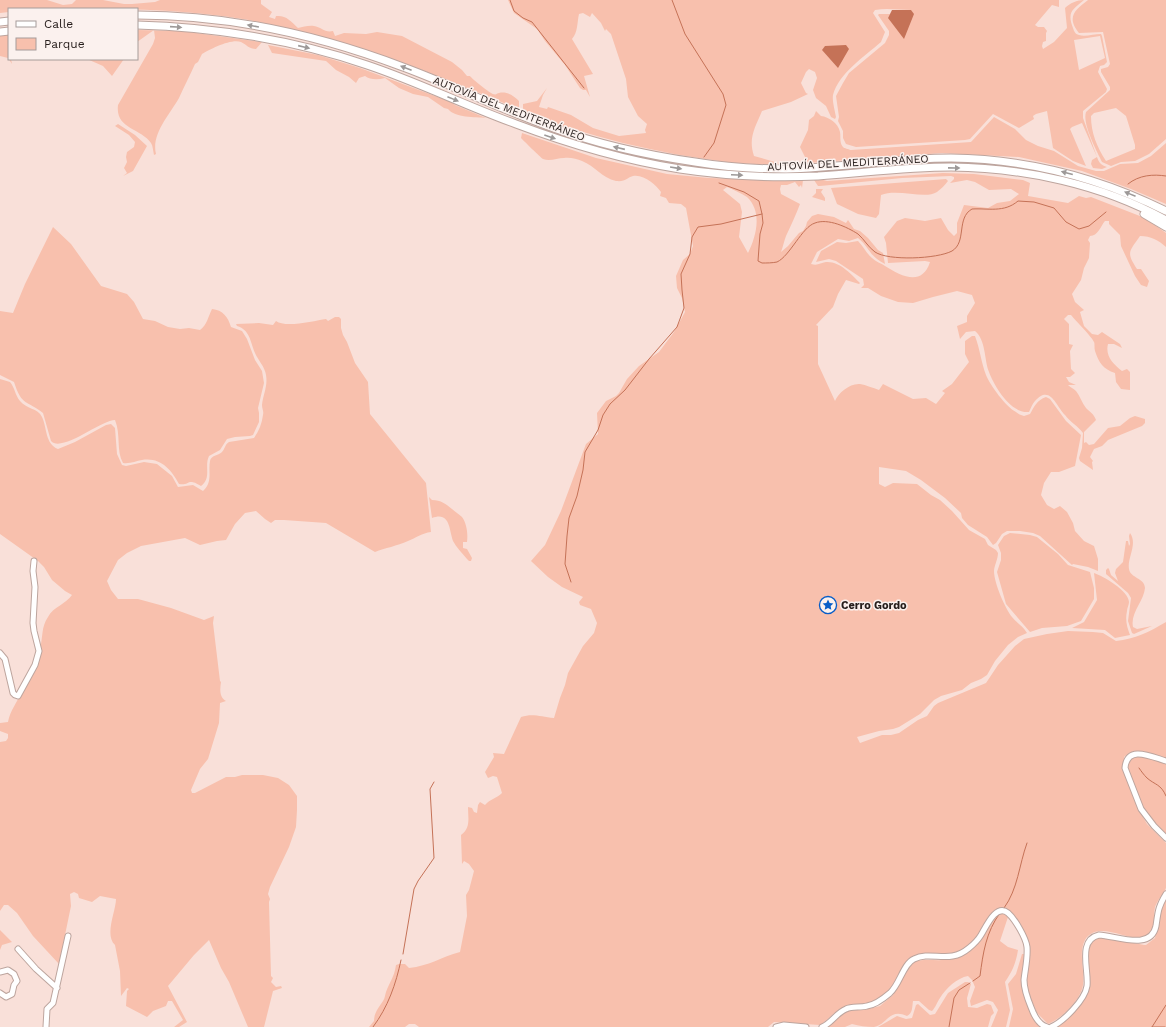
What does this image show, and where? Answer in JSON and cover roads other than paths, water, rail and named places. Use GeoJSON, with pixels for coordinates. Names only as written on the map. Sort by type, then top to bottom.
{"type":"FeatureCollection","features":[{"type":"Feature","properties":{"kind":"highway","name":"AUTOVÍA DEL MEDITERRÁNEO"},"geometry":{"type":"LineString","coordinates":[[138,15],[201,18],[233,22],[319,40],[404,67],[550,127],[585,139],[657,156],[698,163],[784,169],[942,158],[987,160],[1057,170],[1105,184],[1166,211]]}},
{"type":"Feature","properties":{"kind":"highway","name":"AUTOVÍA DEL MEDITERRÁNEO"},"geometry":{"type":"LineString","coordinates":[[138,25],[168,26],[204,30],[276,41],[317,50],[366,64],[406,79],[513,124],[562,141],[625,158],[698,171],[758,176],[817,176],[924,168],[979,168],[1035,175],[1096,192],[1146,212]]}},
{"type":"Feature","properties":{"kind":"highway"},"geometry":{"type":"LineString","coordinates":[[1146,212],[1166,220]]}},
{"type":"Feature","properties":{"kind":"highway"},"geometry":{"type":"LineString","coordinates":[[1146,212],[1166,227]]}},
{"type":"Feature","properties":{"kind":"street"},"geometry":{"type":"LineString","coordinates":[[0,653],[5,659],[13,693],[14,695],[18,696],[35,665],[39,651],[33,623],[35,587],[34,561]]}},
{"type":"Feature","properties":{"kind":"street"},"geometry":{"type":"LineString","coordinates":[[1166,761],[1138,753],[1129,757],[1125,768],[1141,808],[1154,826],[1166,838]]}},
{"type":"Feature","properties":{"kind":"street"},"geometry":{"type":"LineString","coordinates":[[1051,1027],[1062,1020],[1082,998],[1085,992],[1087,985],[1086,951],[1087,944],[1090,939],[1099,935],[1143,941],[1149,939],[1155,931],[1158,909],[1166,894]]}},
{"type":"Feature","properties":{"kind":"street"},"geometry":{"type":"LineString","coordinates":[[822,1027],[832,1022],[847,1008],[866,1006],[878,1002],[895,988],[907,965],[916,958],[951,957],[962,954],[975,943],[996,912],[1001,911],[1005,911],[1009,914],[1024,938],[1027,947],[1024,981],[1026,992],[1036,1018],[1040,1023],[1047,1027]]}},
{"type":"Feature","properties":{"kind":"street"},"geometry":{"type":"LineString","coordinates":[[46,1027],[47,1009],[53,1003],[68,936]]}},
{"type":"Feature","properties":{"kind":"street"},"geometry":{"type":"LineString","coordinates":[[18,949],[36,969],[57,988]]}},
{"type":"Feature","properties":{"kind":"street"},"geometry":{"type":"LineString","coordinates":[[0,972],[8,970],[14,974],[17,980],[12,994],[6,997],[0,994]]}},
{"type":"Feature","properties":{"kind":"street"},"geometry":{"type":"LineString","coordinates":[[776,1027],[784,1025],[806,1027]]}},
{"type":"Feature","properties":{"kind":"waterway"},"geometry":{"type":"LineString","coordinates":[[510,0],[514,11],[523,18],[532,22],[584,88]]}},
{"type":"Feature","properties":{"kind":"waterway"},"geometry":{"type":"LineString","coordinates":[[672,0],[685,34],[723,94],[726,105],[714,143],[704,157]]}},
{"type":"Feature","properties":{"kind":"waterway"},"geometry":{"type":"LineString","coordinates":[[1128,184],[1146,176],[1166,176]]}},
{"type":"Feature","properties":{"kind":"waterway"},"geometry":{"type":"LineString","coordinates":[[719,183],[744,192],[759,201],[763,223],[760,234],[758,261],[762,263],[777,262],[782,259],[805,230],[815,223],[820,222],[831,222],[854,231],[875,252],[881,255],[913,258],[945,254],[957,247],[961,236],[964,218],[972,209],[1002,209],[1013,205],[1018,201],[1034,202],[1054,208],[1066,222],[1079,229],[1089,226],[1106,212]]}},
{"type":"Feature","properties":{"kind":"waterway"},"geometry":{"type":"LineString","coordinates":[[571,582],[565,564],[567,536],[569,518],[577,496],[583,470],[585,452],[598,430],[603,415],[610,404],[625,390],[649,359],[677,327],[684,308],[681,274],[690,254],[692,237],[698,227],[721,224],[762,214]]}},
{"type":"Feature","properties":{"kind":"waterway"},"geometry":{"type":"LineString","coordinates":[[1139,768],[1147,778],[1160,787],[1166,796]]}},
{"type":"Feature","properties":{"kind":"waterway"},"geometry":{"type":"LineString","coordinates":[[403,954],[414,889],[434,858],[430,789],[434,782]]}},
{"type":"Feature","properties":{"kind":"waterway"},"geometry":{"type":"LineString","coordinates":[[1004,908],[1009,901],[1015,885],[1027,843]]}},
{"type":"Feature","properties":{"kind":"waterway"},"geometry":{"type":"LineString","coordinates":[[973,981],[980,976],[988,935],[1000,913]]}},
{"type":"Feature","properties":{"kind":"waterway"},"geometry":{"type":"LineString","coordinates":[[373,1027],[391,995],[401,960]]}},
{"type":"Feature","properties":{"kind":"waterway"},"geometry":{"type":"LineString","coordinates":[[949,1027],[954,998],[959,990],[970,983]]}},
{"type":"Feature","properties":{"kind":"waterway"},"geometry":{"type":"LineString","coordinates":[[1152,1027],[1166,1005]]}},
{"type":"Feature","properties":{"kind":"waterway"},"geometry":{"type":"LineString","coordinates":[[1152,1027],[1165,1027]]}},
{"type":"Feature","properties":{"kind":"place","name":"Cerro Gordo"},"geometry":{"type":"Point","coordinates":[828,605]}}]}
